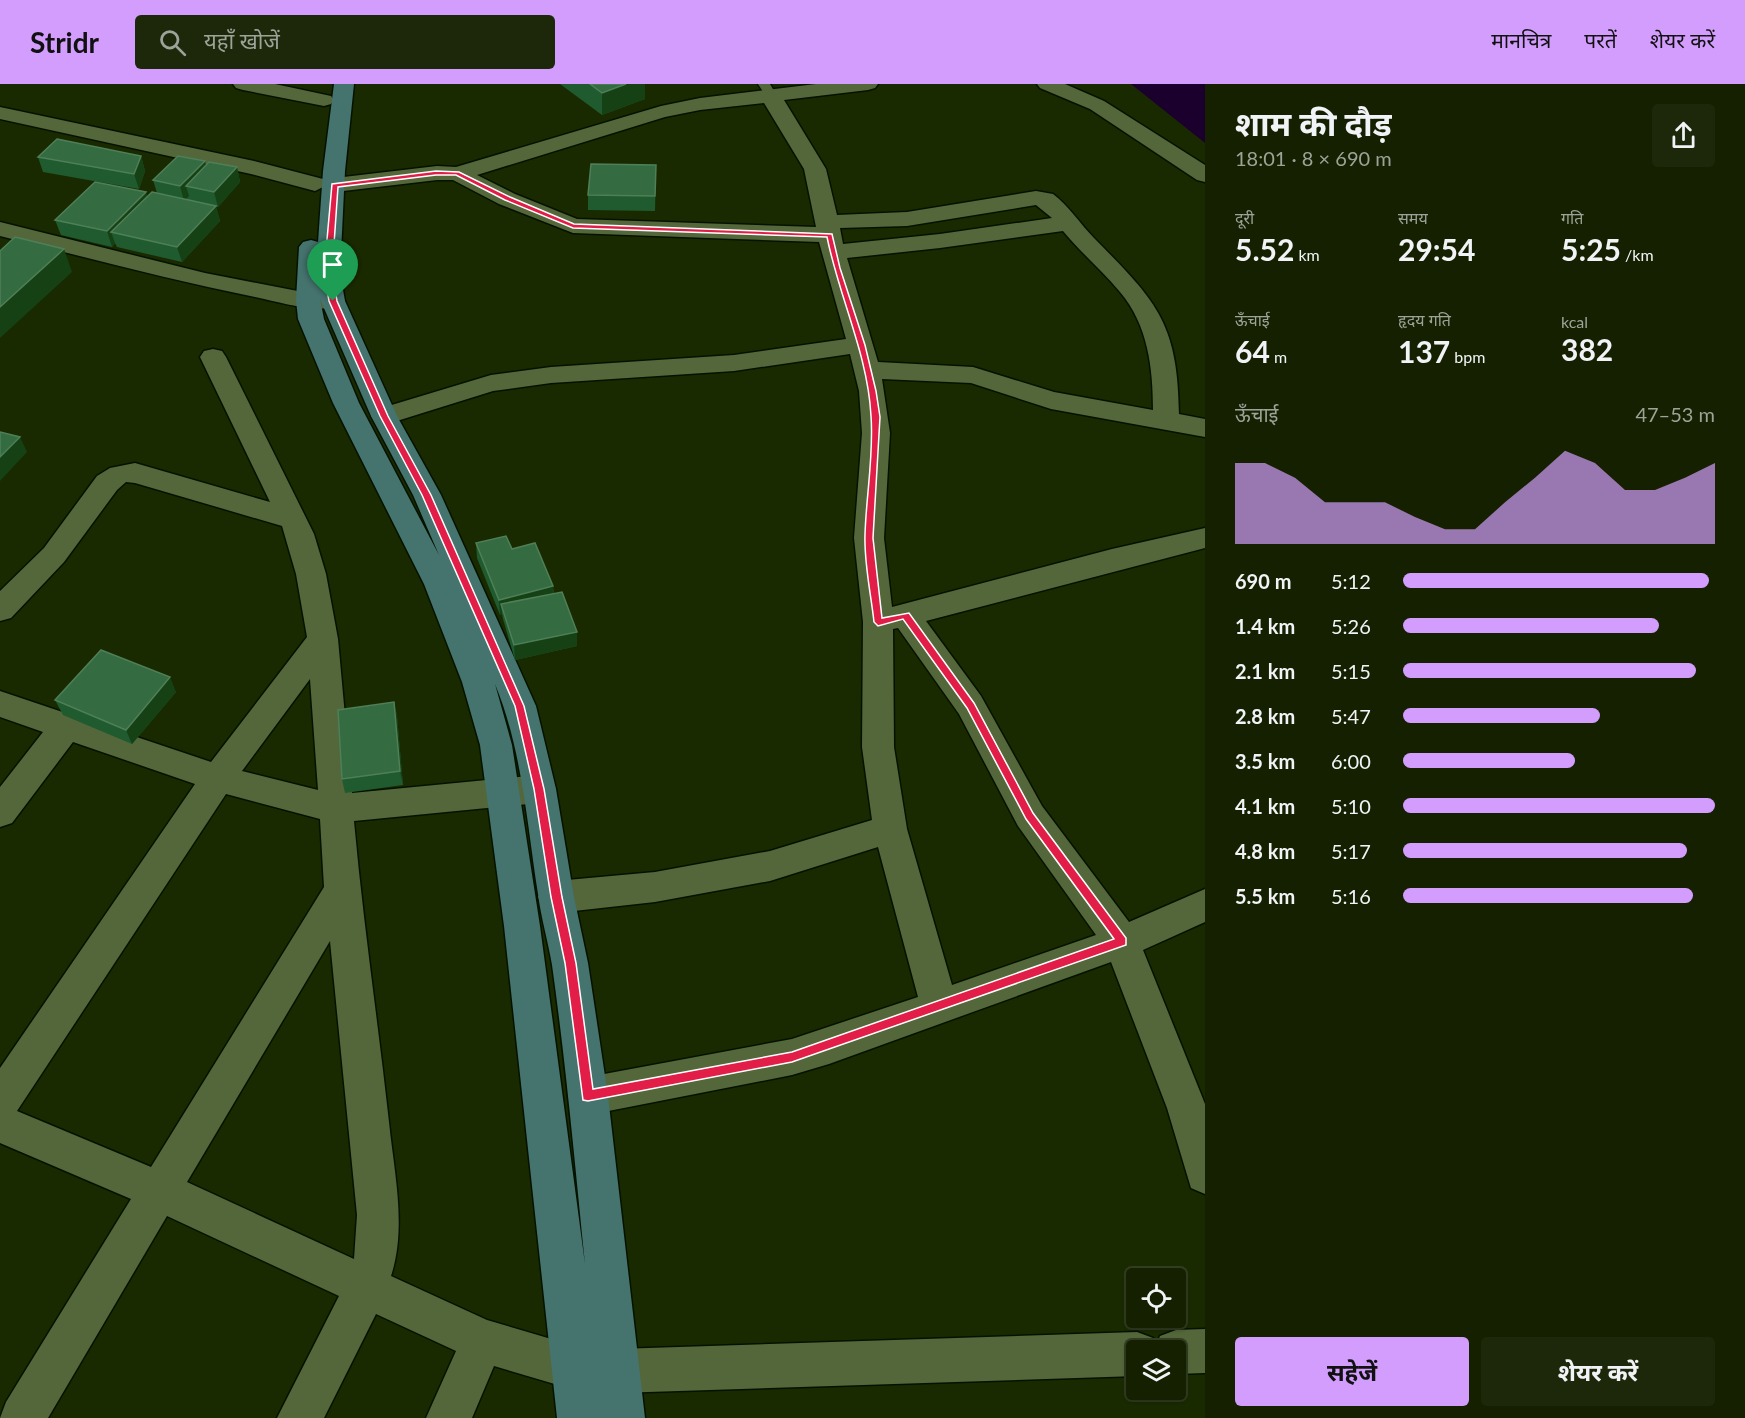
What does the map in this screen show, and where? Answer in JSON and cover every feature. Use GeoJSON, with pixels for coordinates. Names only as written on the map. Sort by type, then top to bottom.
{"type":"FeatureCollection","features":[{"type":"Feature","properties":{"kind":"street"},"geometry":{"type":"LineString","coordinates":[[243,84],[331,89],[320,301],[311,319],[346,403],[439,584],[478,682],[496,745],[529,986],[580,1418]]}},
{"type":"Feature","properties":{"kind":"street"},"geometry":{"type":"LineString","coordinates":[[0,113],[325,185],[436,173],[457,174],[661,112],[768,90],[868,84]]}},
{"type":"Feature","properties":{"kind":"street"},"geometry":{"type":"LineString","coordinates":[[1047,84],[1097,105],[1205,175]]}},
{"type":"Feature","properties":{"kind":"street"},"geometry":{"type":"LineString","coordinates":[[768,90],[815,169],[830,237],[864,357],[876,417],[869,538],[892,619],[878,747],[890,829],[939,1006]]}},
{"type":"Feature","properties":{"kind":"street"},"geometry":{"type":"LineString","coordinates":[[457,174],[507,199],[573,226],[940,241],[1066,223],[1134,291],[1153,324],[1162,351],[1166,385],[1166,420]]}},
{"type":"Feature","properties":{"kind":"street"},"geometry":{"type":"LineString","coordinates":[[0,229],[184,276],[320,301]]}},
{"type":"Feature","properties":{"kind":"street"},"geometry":{"type":"LineString","coordinates":[[320,301],[427,495],[520,706],[539,789],[556,897],[570,963],[588,1096],[622,1418]]}},
{"type":"Feature","properties":{"kind":"street"},"geometry":{"type":"LineString","coordinates":[[213,357],[300,534],[311,574],[322,639],[334,809],[378,1215],[376,1258],[367,1286],[300,1418]]}},
{"type":"Feature","properties":{"kind":"street"},"geometry":{"type":"LineString","coordinates":[[384,416],[490,384],[550,375],[864,357],[973,375],[1051,400],[1205,428]]}},
{"type":"Feature","properties":{"kind":"street"},"geometry":{"type":"LineString","coordinates":[[0,610],[54,555],[107,483],[124,472],[178,485],[293,519]]}},
{"type":"Feature","properties":{"kind":"street"},"geometry":{"type":"LineString","coordinates":[[892,619],[1112,560],[1205,538]]}},
{"type":"Feature","properties":{"kind":"street"},"geometry":{"type":"LineString","coordinates":[[892,619],[970,705],[1030,816],[1122,942],[1202,1150]]}},
{"type":"Feature","properties":{"kind":"street"},"geometry":{"type":"LineString","coordinates":[[0,1102],[218,778],[322,639]]}},
{"type":"Feature","properties":{"kind":"street"},"geometry":{"type":"LineString","coordinates":[[0,704],[218,778],[334,809],[539,789]]}},
{"type":"Feature","properties":{"kind":"street"},"geometry":{"type":"LineString","coordinates":[[0,813],[67,725]]}},
{"type":"Feature","properties":{"kind":"street"},"geometry":{"type":"LineString","coordinates":[[556,897],[655,887],[770,866],[890,829]]}},
{"type":"Feature","properties":{"kind":"street"},"geometry":{"type":"LineString","coordinates":[[22,1418],[342,889]]}},
{"type":"Feature","properties":{"kind":"street"},"geometry":{"type":"LineString","coordinates":[[588,1096],[792,1057],[1122,942],[1205,905]]}},
{"type":"Feature","properties":{"kind":"street"},"geometry":{"type":"LineString","coordinates":[[0,1123],[158,1190],[483,1341],[575,1368],[617,1371],[1126,1354]]}},
{"type":"Feature","properties":{"kind":"street"},"geometry":{"type":"LineString","coordinates":[[450,1418],[483,1341]]}},
{"type":"Feature","properties":{"kind":"street"},"geometry":{"type":"LineString","coordinates":[[1186,1352],[1205,1351]]}},
{"type":"Feature","properties":{"kind":"shaded area"},"geometry":{"type":"Polygon","coordinates":[[[1131,84],[1205,84],[1205,143],[1131,84]]]}},
{"type":"Feature","properties":{"kind":"building"},"geometry":{"type":"Polygon","coordinates":[[[590,84],[626,84],[602,93],[590,84]]]}},
{"type":"Feature","properties":{"kind":"building"},"geometry":{"type":"Polygon","coordinates":[[[57,139],[141,156],[134,174],[38,157],[57,139]]]}},
{"type":"Feature","properties":{"kind":"building"},"geometry":{"type":"Polygon","coordinates":[[[178,156],[205,161],[180,186],[153,180],[178,156]]]}},
{"type":"Feature","properties":{"kind":"building"},"geometry":{"type":"Polygon","coordinates":[[[209,162],[237,167],[214,192],[186,186],[209,162]]]}},
{"type":"Feature","properties":{"kind":"building"},"geometry":{"type":"Polygon","coordinates":[[[591,164],[656,165],[655,196],[588,195],[591,164]]]}},
{"type":"Feature","properties":{"kind":"building"},"geometry":{"type":"Polygon","coordinates":[[[95,182],[146,192],[107,231],[55,220],[95,182]]]}},
{"type":"Feature","properties":{"kind":"building"},"geometry":{"type":"Polygon","coordinates":[[[152,192],[216,206],[177,247],[111,232],[152,192]]]}},
{"type":"Feature","properties":{"kind":"building"},"geometry":{"type":"Polygon","coordinates":[[[15,237],[64,249],[0,307],[0,251],[15,237]]]}},
{"type":"Feature","properties":{"kind":"building"},"geometry":{"type":"Polygon","coordinates":[[[0,432],[20,437],[0,457],[0,432]]]}},
{"type":"Feature","properties":{"kind":"building"},"geometry":{"type":"Polygon","coordinates":[[[506,536],[512,549],[535,543],[553,586],[499,600],[476,543],[506,536]]]}},
{"type":"Feature","properties":{"kind":"building"},"geometry":{"type":"Polygon","coordinates":[[[562,592],[577,632],[514,645],[501,604],[562,592]]]}},
{"type":"Feature","properties":{"kind":"building"},"geometry":{"type":"Polygon","coordinates":[[[101,650],[170,677],[126,730],[55,700],[101,650]]]}},
{"type":"Feature","properties":{"kind":"building"},"geometry":{"type":"Polygon","coordinates":[[[394,702],[400,771],[342,779],[338,710],[394,702]]]}},
{"type":"Feature","properties":{"kind":"route"},"geometry":{"type":"LineString","coordinates":[[436,173],[457,174],[507,199],[573,226],[830,236],[837,268],[861,345],[876,417],[869,538],[877,594],[878,622],[906,615],[970,705],[1020,800],[1043,836],[1122,942],[792,1057],[588,1096],[570,963],[556,897],[539,789],[520,706],[427,495],[384,416],[333,301],[328,273],[335,185],[436,173]]}}]}
